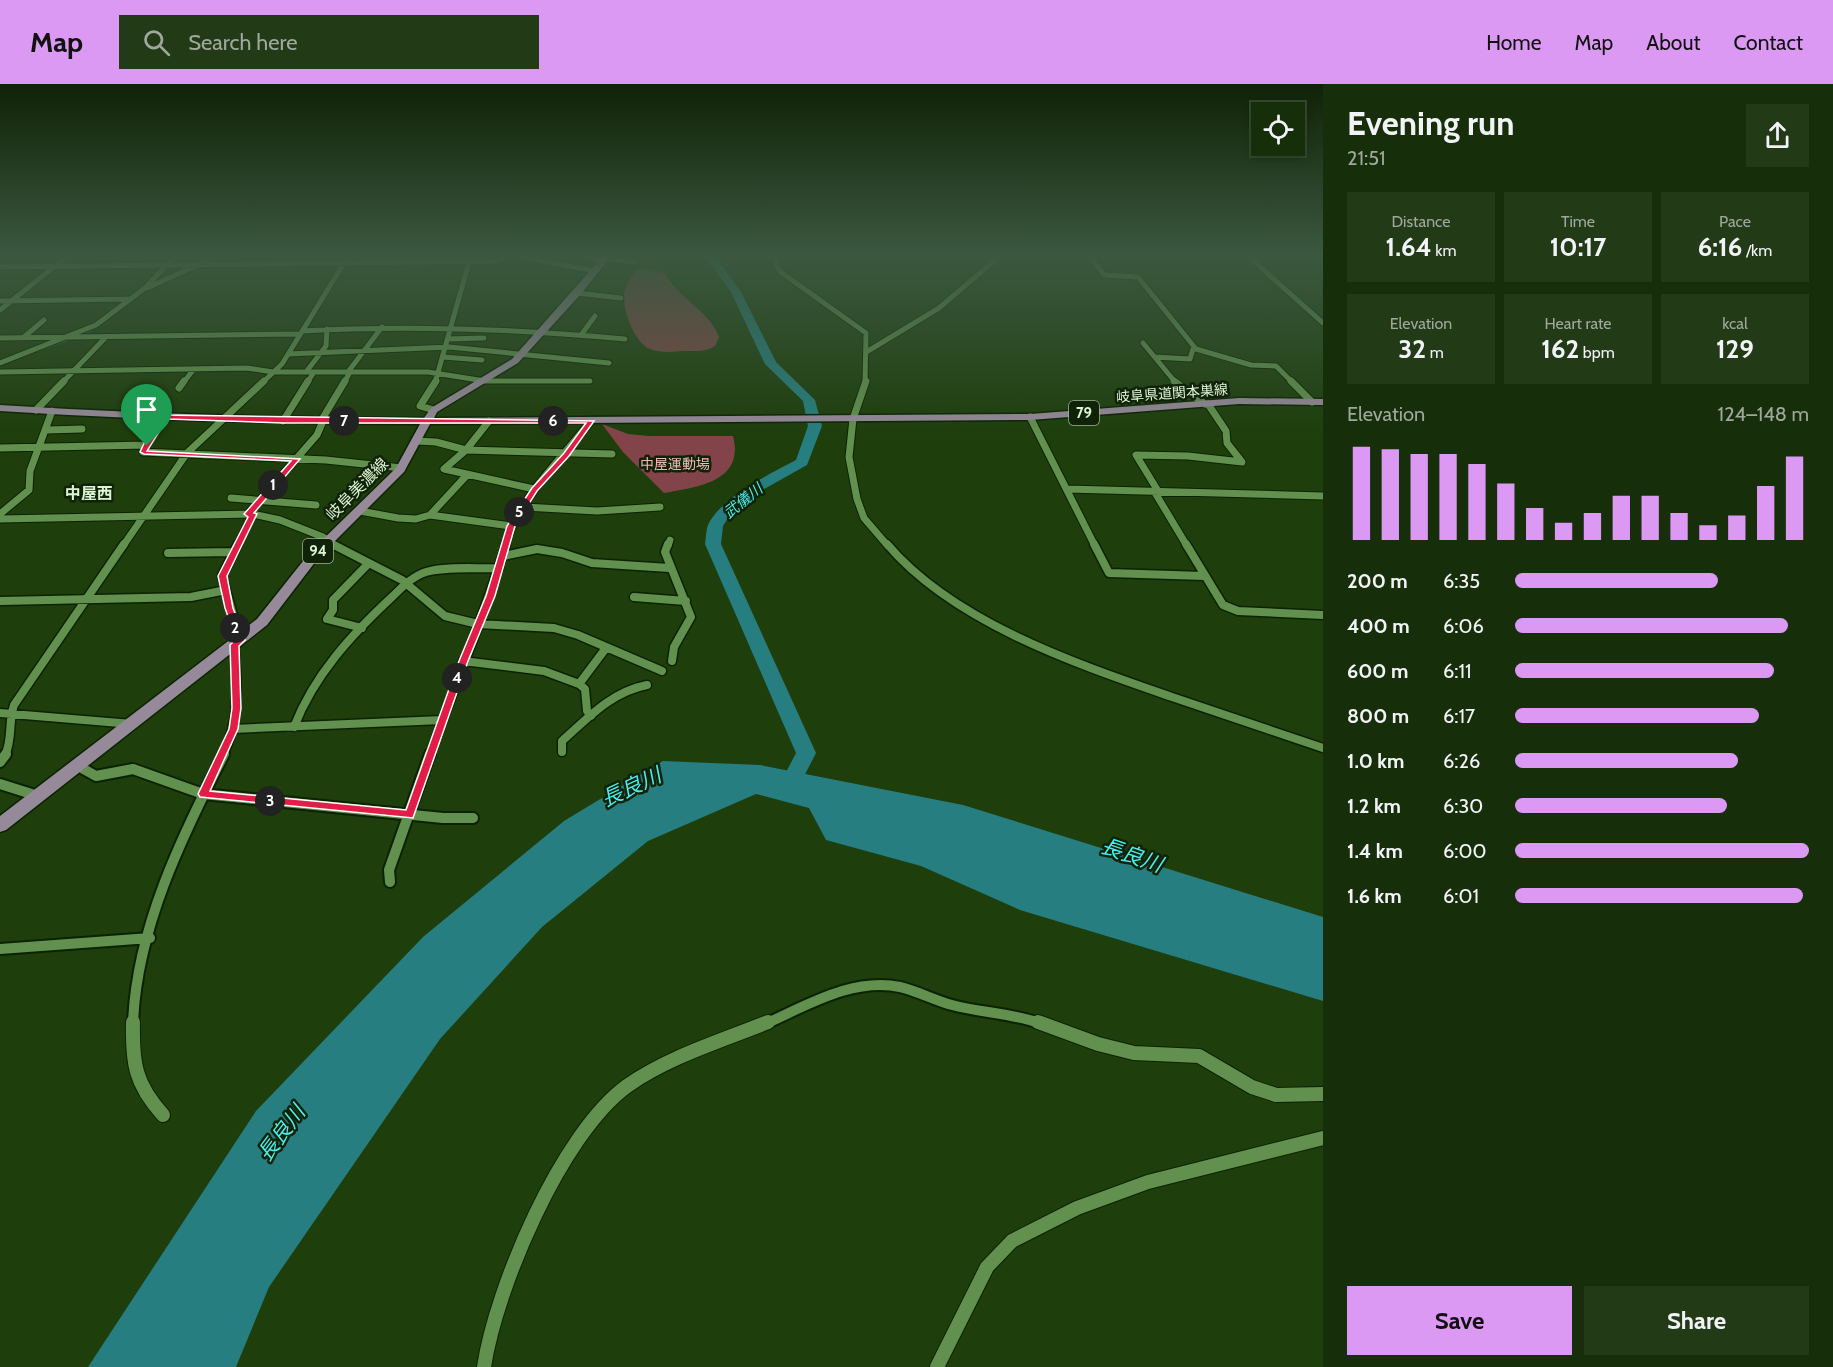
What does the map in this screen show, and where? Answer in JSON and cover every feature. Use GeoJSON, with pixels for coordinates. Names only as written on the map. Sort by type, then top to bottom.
{"type":"FeatureCollection","features":[{"type":"Feature","properties":{"kind":"main road","name":"岐阜美濃線"},"geometry":{"type":"LineString","coordinates":[[0,825],[237,642],[277,608],[306,566],[327,542],[402,468],[434,410],[485,381],[524,352],[557,315]]}},
{"type":"Feature","properties":{"kind":"main road","name":"岐阜県道関本巣線"},"geometry":{"type":"LineString","coordinates":[[848,419],[1030,417],[1259,401],[1323,402]]}},
{"type":"Feature","properties":{"kind":"main road","name":"79"},"geometry":{"type":"LineString","coordinates":[[0,408],[156,417],[283,421],[848,419]]}},
{"type":"Feature","properties":{"kind":"street"},"geometry":{"type":"LineString","coordinates":[[0,365],[72,337],[96,325],[110,315]]}},
{"type":"Feature","properties":{"kind":"street"},"geometry":{"type":"LineString","coordinates":[[0,365],[80,337],[116,315]]}},
{"type":"Feature","properties":{"kind":"street"},"geometry":{"type":"LineString","coordinates":[[0,762],[11,747],[5,712],[187,453],[273,372],[288,354],[312,315]]}},
{"type":"Feature","properties":{"kind":"street"},"geometry":{"type":"LineString","coordinates":[[434,410],[420,406],[439,373],[455,315]]}},
{"type":"Feature","properties":{"kind":"street"},"geometry":{"type":"LineString","coordinates":[[843,315],[862,328],[867,337],[864,346],[868,351],[864,392],[848,419],[849,457],[857,499],[864,518],[902,561],[965,608],[1032,643],[1112,676],[1323,748]]}},
{"type":"Feature","properties":{"kind":"street"},"geometry":{"type":"LineString","coordinates":[[868,351],[929,315]]}},
{"type":"Feature","properties":{"kind":"street"},"geometry":{"type":"LineString","coordinates":[[1169,315],[1196,349],[1251,365],[1276,366],[1312,402]]}},
{"type":"Feature","properties":{"kind":"street"},"geometry":{"type":"LineString","coordinates":[[581,334],[595,316]]}},
{"type":"Feature","properties":{"kind":"street"},"geometry":{"type":"LineString","coordinates":[[24,338],[44,320]]}},
{"type":"Feature","properties":{"kind":"street"},"geometry":{"type":"LineString","coordinates":[[163,1115],[146,1097],[137,1078],[131,1016],[150,938],[164,894],[203,794],[233,729],[237,698],[237,642],[222,576],[250,514],[316,435],[349,372],[382,327]]}},
{"type":"Feature","properties":{"kind":"street"},"geometry":{"type":"LineString","coordinates":[[0,338],[301,333],[327,329],[382,327],[543,330],[625,339]]}},
{"type":"Feature","properties":{"kind":"street"},"geometry":{"type":"LineString","coordinates":[[306,372],[326,346],[327,329]]}},
{"type":"Feature","properties":{"kind":"street"},"geometry":{"type":"LineString","coordinates":[[36,410],[106,337]]}},
{"type":"Feature","properties":{"kind":"street"},"geometry":{"type":"LineString","coordinates":[[447,339],[484,338]]}},
{"type":"Feature","properties":{"kind":"street"},"geometry":{"type":"LineString","coordinates":[[1143,343],[1171,379],[1206,404],[1226,431],[1227,443],[1242,462],[1188,456],[1136,455],[1204,576],[1223,605],[1238,611],[1323,615]]}},
{"type":"Feature","properties":{"kind":"street"},"geometry":{"type":"LineString","coordinates":[[288,354],[445,347],[524,352],[609,363]]}},
{"type":"Feature","properties":{"kind":"street"},"geometry":{"type":"LineString","coordinates":[[1155,357],[1190,359],[1193,349],[1196,349]]}},
{"type":"Feature","properties":{"kind":"street"},"geometry":{"type":"LineString","coordinates":[[443,357],[482,360]]}},
{"type":"Feature","properties":{"kind":"street"},"geometry":{"type":"LineString","coordinates":[[0,372],[247,368],[273,372],[439,373],[485,381],[590,381]]}},
{"type":"Feature","properties":{"kind":"street"},"geometry":{"type":"LineString","coordinates":[[179,388],[194,369]]}},
{"type":"Feature","properties":{"kind":"street"},"geometry":{"type":"LineString","coordinates":[[283,421],[314,372]]}},
{"type":"Feature","properties":{"kind":"street"},"geometry":{"type":"LineString","coordinates":[[0,514],[29,490],[30,471],[41,447],[52,411]]}},
{"type":"Feature","properties":{"kind":"street"},"geometry":{"type":"LineString","coordinates":[[156,417],[156,420],[164,420],[152,433],[143,452],[146,453],[187,453],[367,463],[402,468]]}},
{"type":"Feature","properties":{"kind":"street"},"geometry":{"type":"LineString","coordinates":[[1030,417],[1109,573],[1204,576]]}},
{"type":"Feature","properties":{"kind":"street"},"geometry":{"type":"LineString","coordinates":[[489,421],[466,450],[444,467],[467,475],[534,489]]}},
{"type":"Feature","properties":{"kind":"street"},"geometry":{"type":"LineString","coordinates":[[390,882],[389,870],[503,556],[511,526],[534,489],[566,454],[591,421]]}},
{"type":"Feature","properties":{"kind":"street"},"geometry":{"type":"LineString","coordinates":[[47,430],[82,429]]}},
{"type":"Feature","properties":{"kind":"street"},"geometry":{"type":"LineString","coordinates":[[417,441],[436,442],[466,450],[612,454]]}},
{"type":"Feature","properties":{"kind":"street"},"geometry":{"type":"LineString","coordinates":[[0,448],[147,446]]}},
{"type":"Feature","properties":{"kind":"street"},"geometry":{"type":"LineString","coordinates":[[430,515],[467,475]]}},
{"type":"Feature","properties":{"kind":"street"},"geometry":{"type":"LineString","coordinates":[[1067,489],[1323,496]]}},
{"type":"Feature","properties":{"kind":"street"},"geometry":{"type":"LineString","coordinates":[[231,498],[316,505]]}},
{"type":"Feature","properties":{"kind":"street"},"geometry":{"type":"LineString","coordinates":[[524,507],[597,511],[660,507]]}},
{"type":"Feature","properties":{"kind":"street"},"geometry":{"type":"LineString","coordinates":[[360,511],[416,519],[430,515],[511,526]]}},
{"type":"Feature","properties":{"kind":"street"},"geometry":{"type":"LineString","coordinates":[[0,519],[250,514],[280,520],[323,537],[327,542],[402,580],[405,585],[445,616],[478,624],[554,628],[578,635],[662,671]]}},
{"type":"Feature","properties":{"kind":"street"},"geometry":{"type":"LineString","coordinates":[[670,540],[665,552],[669,568],[686,601],[691,617],[690,623],[674,647],[672,661]]}},
{"type":"Feature","properties":{"kind":"street"},"geometry":{"type":"LineString","coordinates":[[503,556],[537,549],[562,553],[592,563],[669,568]]}},
{"type":"Feature","properties":{"kind":"street"},"geometry":{"type":"LineString","coordinates":[[168,553],[234,552]]}},
{"type":"Feature","properties":{"kind":"street"},"geometry":{"type":"LineString","coordinates":[[362,628],[327,619],[333,610],[333,600],[368,564]]}},
{"type":"Feature","properties":{"kind":"street"},"geometry":{"type":"LineString","coordinates":[[294,727],[303,701],[315,683],[362,628],[405,585],[427,571],[499,567]]}},
{"type":"Feature","properties":{"kind":"street"},"geometry":{"type":"LineString","coordinates":[[0,601],[191,597],[226,590]]}},
{"type":"Feature","properties":{"kind":"street"},"geometry":{"type":"LineString","coordinates":[[634,597],[686,601]]}},
{"type":"Feature","properties":{"kind":"street"},"geometry":{"type":"LineString","coordinates":[[579,684],[606,648]]}},
{"type":"Feature","properties":{"kind":"street"},"geometry":{"type":"LineString","coordinates":[[464,661],[544,671],[579,684],[585,689],[587,711],[591,716]]}},
{"type":"Feature","properties":{"kind":"street"},"geometry":{"type":"LineString","coordinates":[[562,752],[562,741],[616,695],[635,687],[647,686]]}},
{"type":"Feature","properties":{"kind":"street"},"geometry":{"type":"LineString","coordinates":[[5,712],[132,724]]}},
{"type":"Feature","properties":{"kind":"street"},"geometry":{"type":"LineString","coordinates":[[233,729],[442,720]]}},
{"type":"Feature","properties":{"kind":"street"},"geometry":{"type":"LineString","coordinates":[[78,766],[96,776],[133,769],[203,794],[409,815],[473,818]]}},
{"type":"Feature","properties":{"kind":"street"},"geometry":{"type":"LineString","coordinates":[[0,784],[18,787],[39,796]]}},
{"type":"Feature","properties":{"kind":"street"},"geometry":{"type":"LineString","coordinates":[[0,949],[150,938]]}},
{"type":"Feature","properties":{"kind":"street"},"geometry":{"type":"LineString","coordinates":[[484,1367],[487,1347],[516,1257],[551,1182],[603,1110],[626,1087],[666,1064],[851,988],[875,984],[900,987],[953,1005],[1021,1016],[1098,1044],[1134,1053],[1199,1056],[1252,1087],[1276,1095],[1323,1094]]}},
{"type":"Feature","properties":{"kind":"street"},"geometry":{"type":"LineString","coordinates":[[937,1367],[987,1267],[1012,1241],[1077,1208],[1148,1182],[1323,1138]]}},
{"type":"Feature","properties":{"kind":"green space"},"geometry":{"type":"Polygon","coordinates":[[[627,315],[704,315],[719,337],[715,346],[708,349],[662,352],[650,349],[639,340],[627,315]]]}},
{"type":"Feature","properties":{"kind":"green space","name":"中屋運動場"},"geometry":{"type":"Polygon","coordinates":[[[602,424],[628,434],[649,436],[733,436],[735,451],[732,463],[725,473],[715,480],[664,493],[623,452],[602,424]]]}},
{"type":"Feature","properties":{"kind":"water","name":"長良川"},"geometry":{"type":"Polygon","coordinates":[[[663,761],[760,765],[963,805],[1323,917],[1323,1001],[1020,910],[921,866],[826,840],[809,808],[756,794],[648,841],[542,927],[440,1039],[269,1287],[236,1367],[88,1367],[256,1111],[423,937],[564,821],[663,761]]]}},
{"type":"Feature","properties":{"kind":"waterway","name":"武儀川"},"geometry":{"type":"LineString","coordinates":[[747,315],[771,364],[809,400],[815,426],[802,462],[754,489],[723,515],[715,526],[713,544],[806,753],[792,780]]}},
{"type":"Feature","properties":{"kind":"waterway"},"geometry":{"type":"LineString","coordinates":[[79,336],[95,328]]}},
{"type":"Feature","properties":{"kind":"waterway"},"geometry":{"type":"LineString","coordinates":[[37,351],[70,339]]}},
{"type":"Feature","properties":{"kind":"district","name":"中屋西"},"geometry":{"type":"Point","coordinates":[89,493]}},
{"type":"Feature","properties":{"kind":"route"},"geometry":{"type":"LineString","coordinates":[[156,417],[283,421],[591,421],[566,454],[534,489],[511,526],[490,596],[442,720],[409,815],[203,794],[233,729],[237,708],[237,668],[234,645],[240,640],[229,608],[222,576],[253,514],[248,514],[297,459],[143,452],[147,446],[152,433],[164,420],[156,420],[156,417]]}}]}
